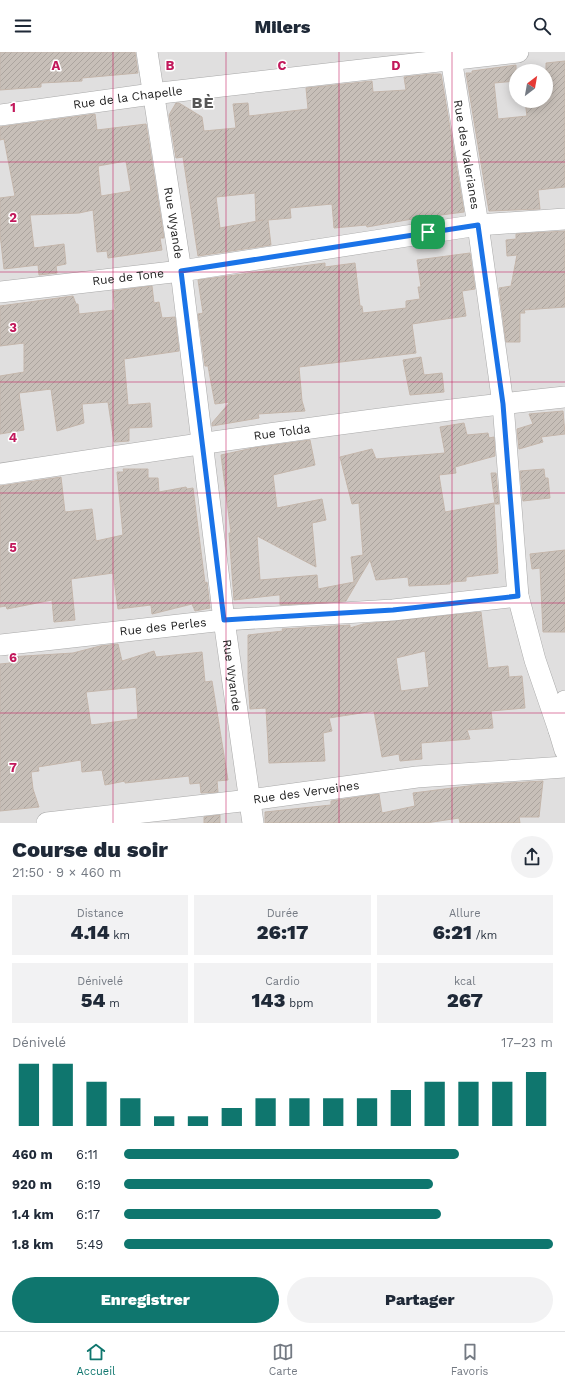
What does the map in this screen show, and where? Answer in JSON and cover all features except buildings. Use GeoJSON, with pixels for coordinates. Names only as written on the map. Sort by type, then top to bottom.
{"type":"FeatureCollection","features":[{"type":"Feature","properties":{"kind":"street","name":"Rue Wyande"},"geometry":{"type":"LineString","coordinates":[[147,52],[152,94],[181,271],[224,620],[253,823]]}},
{"type":"Feature","properties":{"kind":"street","name":"Rue de la Chapelle"},"geometry":{"type":"LineString","coordinates":[[0,115],[450,56],[518,52]]}},
{"type":"Feature","properties":{"kind":"street","name":"Rue des Valerianes"},"geometry":{"type":"LineString","coordinates":[[450,56],[478,225],[503,404],[518,596],[535,660],[565,750]]}},
{"type":"Feature","properties":{"kind":"street","name":"Rue de Tone"},"geometry":{"type":"LineString","coordinates":[[0,292],[181,271],[478,225],[565,218]]}},
{"type":"Feature","properties":{"kind":"street","name":"Rue Tolda"},"geometry":{"type":"LineString","coordinates":[[0,474],[201,443],[503,404],[565,398]]}},
{"type":"Feature","properties":{"kind":"street","name":"Rue des Perles"},"geometry":{"type":"LineString","coordinates":[[0,645],[224,620],[393,610],[518,596]]}},
{"type":"Feature","properties":{"kind":"street"},"geometry":{"type":"LineString","coordinates":[[559,730],[565,701]]}},
{"type":"Feature","properties":{"kind":"street","name":"Rue des Verveines"},"geometry":{"type":"LineString","coordinates":[[47,823],[250,800],[417,777],[565,767]]}},
{"type":"Feature","properties":{"kind":"shaded area"},"geometry":{"type":"Polygon","coordinates":[[[0,52],[565,52],[565,823],[0,823],[0,52]]]}},
{"type":"Feature","properties":{"kind":"district","name":"BÈ"},"geometry":{"type":"Point","coordinates":[203,102]}},
{"type":"Feature","properties":{"kind":"route"},"geometry":{"type":"LineString","coordinates":[[478,225],[503,404],[518,596],[393,610],[224,620],[181,271],[428,232],[478,225]]}}]}
